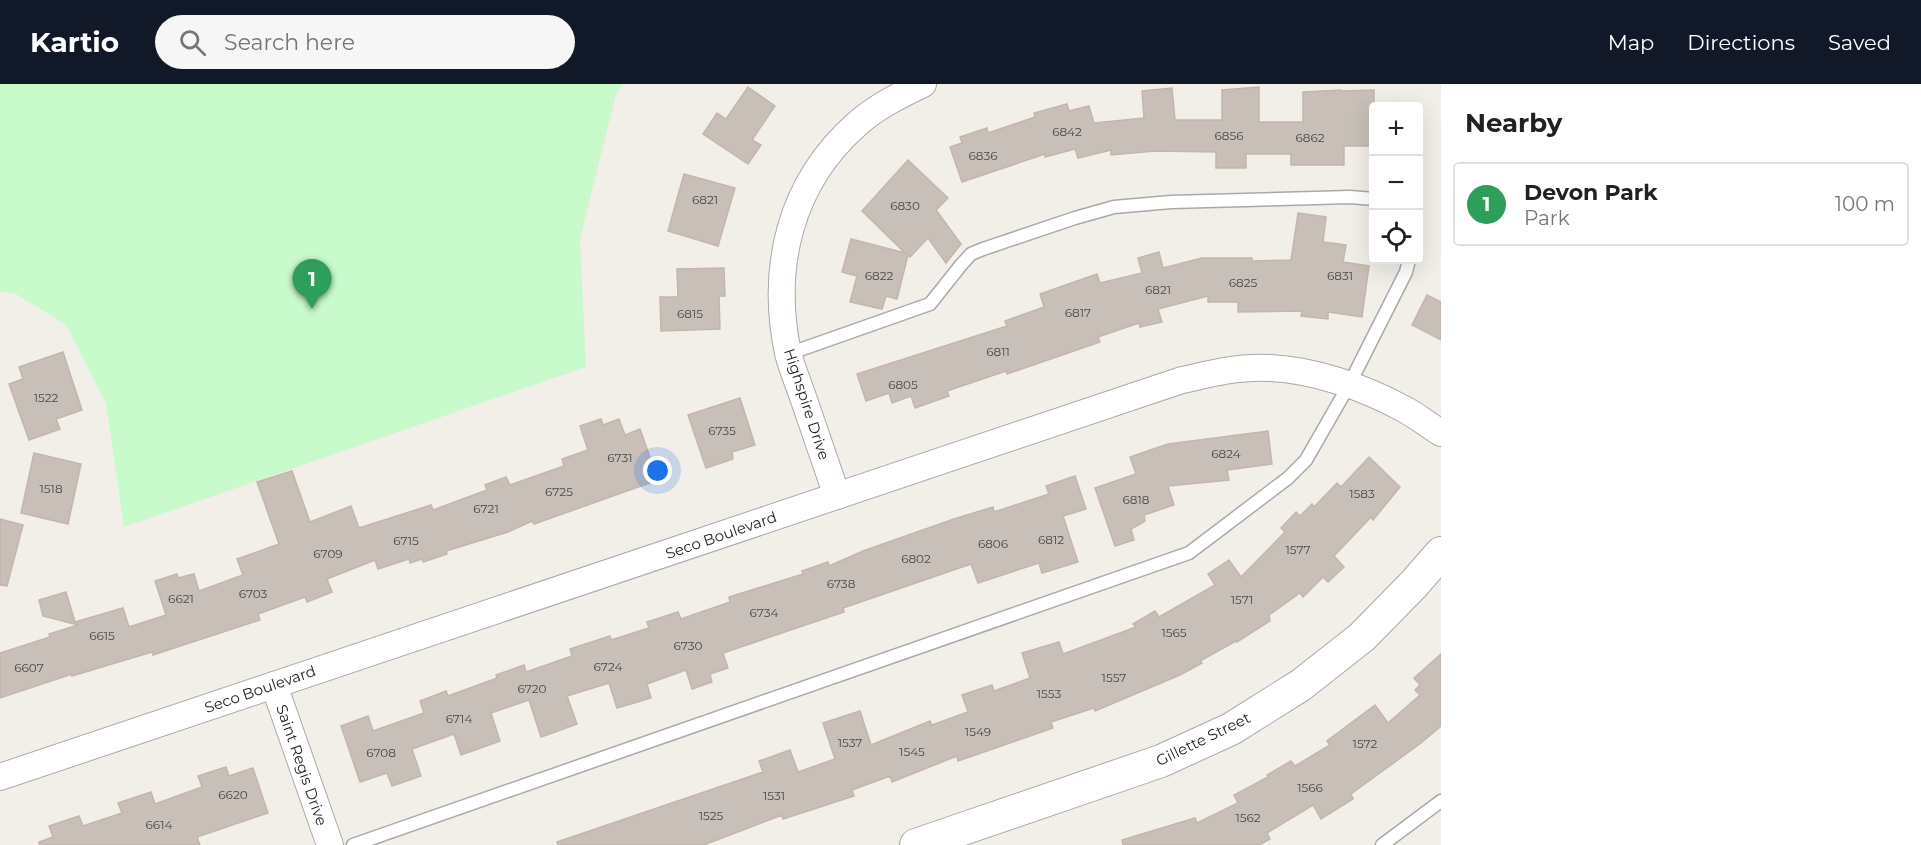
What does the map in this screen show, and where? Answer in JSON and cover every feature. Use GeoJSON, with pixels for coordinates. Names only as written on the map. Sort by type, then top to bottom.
{"type":"FeatureCollection","features":[{"type":"Feature","properties":{"kind":"street","name":"Highspire Drive"},"geometry":{"type":"LineString","coordinates":[[837,496],[788,354],[782,305],[783,254],[792,220],[809,182],[833,148],[858,123],[892,99],[923,84]]}},
{"type":"Feature","properties":{"kind":"street","name":"Seco Boulevard"},"geometry":{"type":"LineString","coordinates":[[0,777],[1179,381],[1223,371],[1270,368],[1311,375],[1349,385],[1403,408],[1441,433]]}},
{"type":"Feature","properties":{"kind":"street","name":"Gillette Street"},"geometry":{"type":"LineString","coordinates":[[916,845],[1161,761],[1231,729],[1301,685],[1362,638],[1441,553]]}},
{"type":"Feature","properties":{"kind":"street","name":"Saint Regis Drive"},"geometry":{"type":"LineString","coordinates":[[274,685],[330,845]]}},
{"type":"Feature","properties":{"kind":"lane"},"geometry":{"type":"LineString","coordinates":[[788,354],[930,304],[971,254],[1114,207],[1205,201],[1350,197],[1369,199]]}},
{"type":"Feature","properties":{"kind":"lane"},"geometry":{"type":"LineString","coordinates":[[353,845],[1189,553],[1288,478],[1306,460],[1349,385],[1408,264]]}},
{"type":"Feature","properties":{"kind":"lane"},"geometry":{"type":"LineString","coordinates":[[1382,845],[1441,801]]}},
{"type":"Feature","properties":{"kind":"green space"},"geometry":{"type":"Polygon","coordinates":[[[0,84],[624,84],[616,94],[580,239],[586,367],[124,527],[106,403],[66,325],[16,294],[0,291],[0,84]]]}},
{"type":"Feature","properties":{"kind":"building"},"geometry":{"type":"Polygon","coordinates":[[[748,87],[775,106],[752,140],[761,145],[748,164],[703,134],[717,113],[726,119],[748,87]]]}},
{"type":"Feature","properties":{"kind":"building"},"geometry":{"type":"Polygon","coordinates":[[[1259,87],[1259,122],[1303,122],[1303,92],[1374,90],[1374,102],[1369,102],[1369,146],[1344,146],[1344,165],[1291,165],[1291,154],[1246,154],[1246,168],[1216,168],[1216,152],[1155,151],[1111,155],[1111,150],[1078,158],[1075,149],[1045,157],[1045,154],[962,182],[950,147],[962,143],[960,137],[987,128],[988,133],[1035,117],[1034,113],[1067,104],[1069,111],[1089,106],[1094,123],[1144,118],[1142,91],[1172,88],[1175,120],[1222,120],[1222,90],[1259,87]]]}},
{"type":"Feature","properties":{"kind":"building"},"geometry":{"type":"Polygon","coordinates":[[[908,160],[948,198],[936,210],[961,244],[946,263],[928,238],[910,257],[908,255],[897,299],[886,296],[882,309],[850,302],[857,276],[842,272],[851,239],[905,253],[862,211],[908,160]]]}},
{"type":"Feature","properties":{"kind":"building"},"geometry":{"type":"Polygon","coordinates":[[[684,174],[735,188],[718,246],[668,231],[684,174]]]}},
{"type":"Feature","properties":{"kind":"building"},"geometry":{"type":"Polygon","coordinates":[[[1298,213],[1326,217],[1323,242],[1346,245],[1343,262],[1369,266],[1362,317],[1328,312],[1328,319],[1301,316],[1302,311],[1238,312],[1238,302],[1208,302],[1208,296],[1158,309],[1162,322],[1140,327],[1139,323],[1098,337],[1100,342],[1007,374],[1006,371],[947,391],[949,396],[915,408],[911,396],[892,403],[889,393],[866,401],[857,374],[1007,326],[1005,321],[1044,307],[1040,294],[1097,274],[1100,283],[1142,273],[1138,258],[1159,252],[1163,268],[1202,258],[1252,258],[1252,261],[1291,260],[1298,213]]]}},
{"type":"Feature","properties":{"kind":"building"},"geometry":{"type":"Polygon","coordinates":[[[724,268],[725,296],[719,296],[720,329],[661,331],[660,297],[678,297],[677,269],[724,268]]]}},
{"type":"Feature","properties":{"kind":"building"},"geometry":{"type":"Polygon","coordinates":[[[1427,295],[1441,302],[1441,340],[1412,325],[1427,295]]]}},
{"type":"Feature","properties":{"kind":"building"},"geometry":{"type":"Polygon","coordinates":[[[63,352],[82,410],[56,419],[60,429],[29,440],[9,384],[23,379],[19,367],[63,352]]]}},
{"type":"Feature","properties":{"kind":"building"},"geometry":{"type":"Polygon","coordinates":[[[740,398],[755,445],[732,452],[733,459],[706,468],[688,415],[740,398]]]}},
{"type":"Feature","properties":{"kind":"building"},"geometry":{"type":"Polygon","coordinates":[[[601,419],[603,425],[619,419],[625,435],[640,429],[658,480],[534,524],[532,521],[508,532],[446,551],[447,554],[423,562],[422,559],[410,563],[409,559],[378,569],[375,560],[327,579],[332,592],[307,602],[305,597],[258,614],[260,620],[153,655],[152,652],[72,676],[72,674],[0,698],[0,653],[50,637],[49,634],[78,625],[43,616],[39,600],[66,592],[75,622],[123,608],[129,627],[166,615],[155,581],[177,574],[178,578],[194,574],[199,591],[243,575],[237,559],[279,544],[257,482],[292,471],[310,522],[351,506],[359,528],[431,505],[433,510],[487,490],[485,485],[506,477],[510,485],[564,466],[562,459],[588,450],[580,426],[601,419]]]}},
{"type":"Feature","properties":{"kind":"building"},"geometry":{"type":"Polygon","coordinates":[[[1268,431],[1272,464],[1227,470],[1229,480],[1168,486],[1174,505],[1144,515],[1145,521],[1131,529],[1134,540],[1115,546],[1095,488],[1136,474],[1130,457],[1168,444],[1268,431]]]}},
{"type":"Feature","properties":{"kind":"building"},"geometry":{"type":"Polygon","coordinates":[[[34,453],[81,464],[68,524],[21,513],[34,453]]]}},
{"type":"Feature","properties":{"kind":"building"},"geometry":{"type":"Polygon","coordinates":[[[1369,457],[1400,487],[1373,520],[1371,517],[1334,556],[1344,567],[1328,582],[1323,577],[1303,597],[1300,593],[1269,615],[1270,621],[1180,675],[1095,711],[1094,708],[1051,722],[1053,728],[958,761],[957,756],[892,782],[890,776],[852,790],[854,796],[783,819],[782,815],[704,845],[558,845],[557,842],[763,772],[759,761],[790,750],[798,772],[835,759],[823,723],[860,711],[871,745],[930,721],[932,725],[968,712],[962,695],[992,685],[994,691],[1030,678],[1022,653],[1059,642],[1063,654],[1136,627],[1133,624],[1155,611],[1159,617],[1215,585],[1208,574],[1229,560],[1241,577],[1285,532],[1281,528],[1296,512],[1300,516],[1312,504],[1314,507],[1337,483],[1341,487],[1369,457]]]}},
{"type":"Feature","properties":{"kind":"building"},"geometry":{"type":"Polygon","coordinates":[[[1075,476],[1086,509],[1063,516],[1078,562],[1042,573],[1039,563],[978,583],[971,564],[843,608],[844,612],[723,653],[728,668],[710,674],[712,682],[692,689],[686,670],[647,684],[651,698],[617,708],[609,683],[567,696],[577,724],[541,737],[529,700],[491,713],[500,741],[461,755],[454,734],[412,749],[421,776],[392,786],[387,773],[360,782],[341,726],[368,716],[373,731],[424,713],[420,701],[446,691],[448,696],[497,678],[496,675],[524,665],[526,672],[572,656],[570,649],[610,636],[611,640],[649,628],[647,622],[678,612],[681,619],[730,602],[729,597],[803,574],[802,571],[828,562],[829,566],[863,551],[954,519],[993,507],[994,512],[1049,494],[1046,486],[1075,476]]]}},
{"type":"Feature","properties":{"kind":"building"},"geometry":{"type":"Polygon","coordinates":[[[0,519],[23,525],[7,586],[0,585],[0,519]]]}},
{"type":"Feature","properties":{"kind":"building"},"geometry":{"type":"Polygon","coordinates":[[[1441,654],[1441,726],[1351,794],[1353,799],[1321,819],[1313,805],[1267,833],[1270,839],[1259,845],[1123,845],[1122,840],[1195,818],[1197,823],[1238,803],[1234,795],[1268,777],[1267,775],[1291,761],[1295,766],[1330,745],[1327,741],[1375,705],[1388,723],[1420,695],[1415,690],[1420,685],[1414,678],[1441,654]]]}},
{"type":"Feature","properties":{"kind":"building"},"geometry":{"type":"Polygon","coordinates":[[[226,767],[229,776],[253,768],[268,813],[197,837],[200,845],[39,845],[39,842],[53,837],[49,826],[79,816],[83,826],[122,813],[118,803],[151,792],[155,804],[202,787],[198,776],[226,767]]]}},
{"type":"Feature","properties":{"kind":"place","name":"Devon Park"},"geometry":{"type":"Point","coordinates":[312,309]}}]}
